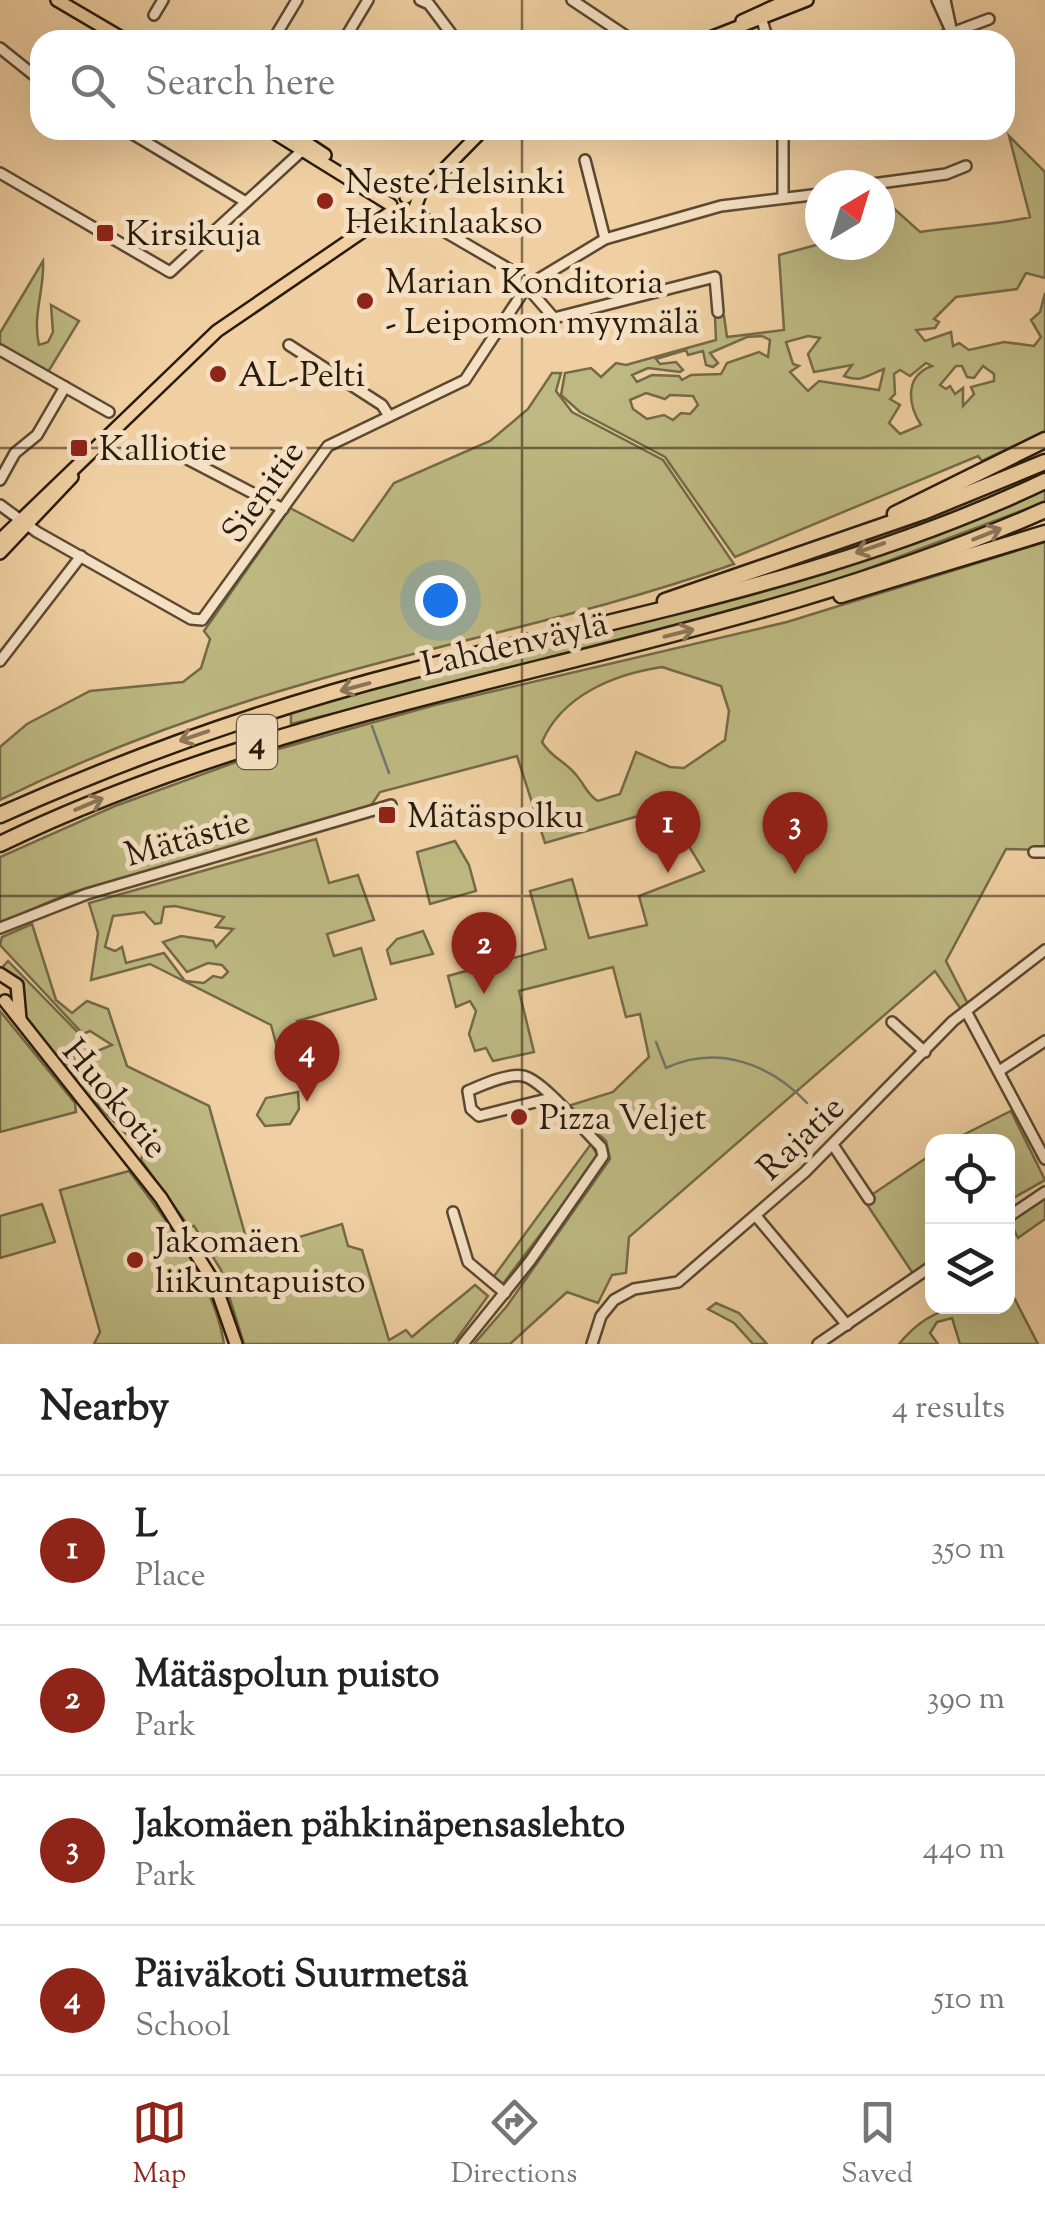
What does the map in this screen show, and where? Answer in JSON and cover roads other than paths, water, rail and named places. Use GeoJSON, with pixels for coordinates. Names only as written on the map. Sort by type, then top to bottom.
{"type":"FeatureCollection","features":[{"type":"Feature","properties":{"kind":"highway"},"geometry":{"type":"LineString","coordinates":[[784,562],[1045,440]]}},
{"type":"Feature","properties":{"kind":"highway"},"geometry":{"type":"LineString","coordinates":[[585,629],[784,562],[1045,462]]}},
{"type":"Feature","properties":{"kind":"highway","name":"Lahdenväylä"},"geometry":{"type":"LineString","coordinates":[[0,815],[122,762],[259,714],[788,576],[928,528],[1045,481]]}},
{"type":"Feature","properties":{"kind":"highway","name":"Lahdenväylä"},"geometry":{"type":"LineString","coordinates":[[0,844],[129,787],[283,734],[728,620],[941,552],[1045,510]]}},
{"type":"Feature","properties":{"kind":"highway"},"geometry":{"type":"LineString","coordinates":[[728,620],[792,609],[1045,533]]}},
{"type":"Feature","properties":{"kind":"main road"},"geometry":{"type":"LineString","coordinates":[[56,0],[108,30]]}},
{"type":"Feature","properties":{"kind":"main road"},"geometry":{"type":"LineString","coordinates":[[761,17],[788,0]]}},
{"type":"Feature","properties":{"kind":"main road"},"geometry":{"type":"LineString","coordinates":[[730,30],[807,0]]}},
{"type":"Feature","properties":{"kind":"main road"},"geometry":{"type":"LineString","coordinates":[[291,140],[403,208]]}},
{"type":"Feature","properties":{"kind":"main road"},"geometry":{"type":"LineString","coordinates":[[298,140],[306,147]]}},
{"type":"Feature","properties":{"kind":"main road"},"geometry":{"type":"LineString","coordinates":[[0,540],[218,331],[403,208],[475,140]]}},
{"type":"Feature","properties":{"kind":"main road"},"geometry":{"type":"LineString","coordinates":[[0,553],[22,521]]}},
{"type":"Feature","properties":{"kind":"main road","name":"Huokotie"},"geometry":{"type":"LineString","coordinates":[[2,977],[17,985],[7,999],[20,1021],[188,1232],[226,1309],[236,1344]]}},
{"type":"Feature","properties":{"kind":"street"},"geometry":{"type":"LineString","coordinates":[[154,15],[163,0]]}},
{"type":"Feature","properties":{"kind":"street"},"geometry":{"type":"LineString","coordinates":[[279,30],[298,0]]}},
{"type":"Feature","properties":{"kind":"street"},"geometry":{"type":"LineString","coordinates":[[350,30],[368,0]]}},
{"type":"Feature","properties":{"kind":"street"},"geometry":{"type":"LineString","coordinates":[[420,0],[429,4],[448,30]]}},
{"type":"Feature","properties":{"kind":"street"},"geometry":{"type":"LineString","coordinates":[[572,0],[617,30]]}},
{"type":"Feature","properties":{"kind":"street"},"geometry":{"type":"LineString","coordinates":[[937,0],[951,30]]}},
{"type":"Feature","properties":{"kind":"street"},"geometry":{"type":"LineString","coordinates":[[945,0],[951,30]]}},
{"type":"Feature","properties":{"kind":"street"},"geometry":{"type":"LineString","coordinates":[[761,17],[765,30]]}},
{"type":"Feature","properties":{"kind":"street"},"geometry":{"type":"LineString","coordinates":[[959,30],[989,18]]}},
{"type":"Feature","properties":{"kind":"street"},"geometry":{"type":"LineString","coordinates":[[0,48],[30,72]]}},
{"type":"Feature","properties":{"kind":"street"},"geometry":{"type":"LineString","coordinates":[[143,140],[246,202]]}},
{"type":"Feature","properties":{"kind":"street"},"geometry":{"type":"LineString","coordinates":[[783,140],[783,198]]}},
{"type":"Feature","properties":{"kind":"street"},"geometry":{"type":"LineString","coordinates":[[0,173],[166,276],[306,147]]}},
{"type":"Feature","properties":{"kind":"street"},"geometry":{"type":"LineString","coordinates":[[585,160],[605,239]]}},
{"type":"Feature","properties":{"kind":"street"},"geometry":{"type":"LineString","coordinates":[[895,181],[946,174],[966,166]]}},
{"type":"Feature","properties":{"kind":"street","name":"Sienitie"},"geometry":{"type":"LineString","coordinates":[[0,505],[198,622],[209,614],[328,446],[471,374],[528,286],[605,239],[721,206],[805,196]]}},
{"type":"Feature","properties":{"kind":"street"},"geometry":{"type":"LineString","coordinates":[[403,208],[514,272],[554,318],[715,277],[718,312]]}},
{"type":"Feature","properties":{"kind":"street"},"geometry":{"type":"LineString","coordinates":[[289,345],[382,405],[389,416]]}},
{"type":"Feature","properties":{"kind":"street"},"geometry":{"type":"LineString","coordinates":[[0,350],[109,412]]}},
{"type":"Feature","properties":{"kind":"street"},"geometry":{"type":"LineString","coordinates":[[0,480],[16,453],[37,434],[65,387]]}},
{"type":"Feature","properties":{"kind":"street"},"geometry":{"type":"LineString","coordinates":[[170,450],[283,509]]}},
{"type":"Feature","properties":{"kind":"street"},"geometry":{"type":"LineString","coordinates":[[0,661],[81,556]]}},
{"type":"Feature","properties":{"kind":"street","name":"Mätästie"},"geometry":{"type":"LineString","coordinates":[[0,928],[87,894],[391,805]]}},
{"type":"Feature","properties":{"kind":"street","name":"Rajatie"},"geometry":{"type":"LineString","coordinates":[[592,1344],[601,1316],[614,1300],[642,1287],[672,1286],[832,1146],[966,1012],[1045,950]]}},
{"type":"Feature","properties":{"kind":"street"},"geometry":{"type":"LineString","coordinates":[[966,1012],[1045,1158]]}},
{"type":"Feature","properties":{"kind":"street"},"geometry":{"type":"LineString","coordinates":[[892,1022],[924,1052]]}},
{"type":"Feature","properties":{"kind":"street"},"geometry":{"type":"LineString","coordinates":[[999,1072],[1045,1040]]}},
{"type":"Feature","properties":{"kind":"street"},"geometry":{"type":"LineString","coordinates":[[463,1344],[506,1294],[603,1156],[601,1147],[535,1082],[518,1076],[471,1089],[467,1094],[472,1109],[484,1116],[551,1098]]}},
{"type":"Feature","properties":{"kind":"street"},"geometry":{"type":"LineString","coordinates":[[832,1146],[869,1199]]}},
{"type":"Feature","properties":{"kind":"street"},"geometry":{"type":"LineString","coordinates":[[1015,1212],[1045,1192]]}},
{"type":"Feature","properties":{"kind":"street"},"geometry":{"type":"LineString","coordinates":[[453,1212],[468,1262],[506,1294]]}},
{"type":"Feature","properties":{"kind":"street"},"geometry":{"type":"LineString","coordinates":[[756,1216],[846,1326]]}},
{"type":"Feature","properties":{"kind":"street"},"geometry":{"type":"LineString","coordinates":[[818,1344],[925,1271]]}},
{"type":"Feature","properties":{"kind":"waterway"},"geometry":{"type":"LineString","coordinates":[[372,726],[389,773]]}},
{"type":"Feature","properties":{"kind":"waterway"},"geometry":{"type":"LineString","coordinates":[[656,1042],[666,1068],[704,1058],[742,1062],[777,1078],[807,1103]]}},
{"type":"Feature","properties":{"kind":"place","name":"Neste Helsinki Heikinlaakso"},"geometry":{"type":"Point","coordinates":[325,201]}},
{"type":"Feature","properties":{"kind":"place","name":"Kirsikuja"},"geometry":{"type":"Point","coordinates":[105,233]}},
{"type":"Feature","properties":{"kind":"place","name":"Marian Konditoria - Leipomon myymälä"},"geometry":{"type":"Point","coordinates":[365,301]}},
{"type":"Feature","properties":{"kind":"place","name":"AL-Pelti"},"geometry":{"type":"Point","coordinates":[218,374]}},
{"type":"Feature","properties":{"kind":"place","name":"Kalliotie"},"geometry":{"type":"Point","coordinates":[79,448]}},
{"type":"Feature","properties":{"kind":"place","name":"Mätäspolku"},"geometry":{"type":"Point","coordinates":[387,815]}},
{"type":"Feature","properties":{"kind":"place","name":"L"},"geometry":{"type":"Point","coordinates":[668,873]}},
{"type":"Feature","properties":{"kind":"place","name":"Jakomäen pähkinäpensaslehto"},"geometry":{"type":"Point","coordinates":[795,874]}},
{"type":"Feature","properties":{"kind":"place","name":"Mätäspolun puisto"},"geometry":{"type":"Point","coordinates":[484,994]}},
{"type":"Feature","properties":{"kind":"place","name":"Päiväkoti Suurmetsä"},"geometry":{"type":"Point","coordinates":[307,1102]}},
{"type":"Feature","properties":{"kind":"place","name":"Pizza Veljet"},"geometry":{"type":"Point","coordinates":[519,1117]}},
{"type":"Feature","properties":{"kind":"place","name":"Jakomäen liikuntapuisto"},"geometry":{"type":"Point","coordinates":[135,1260]}}]}
